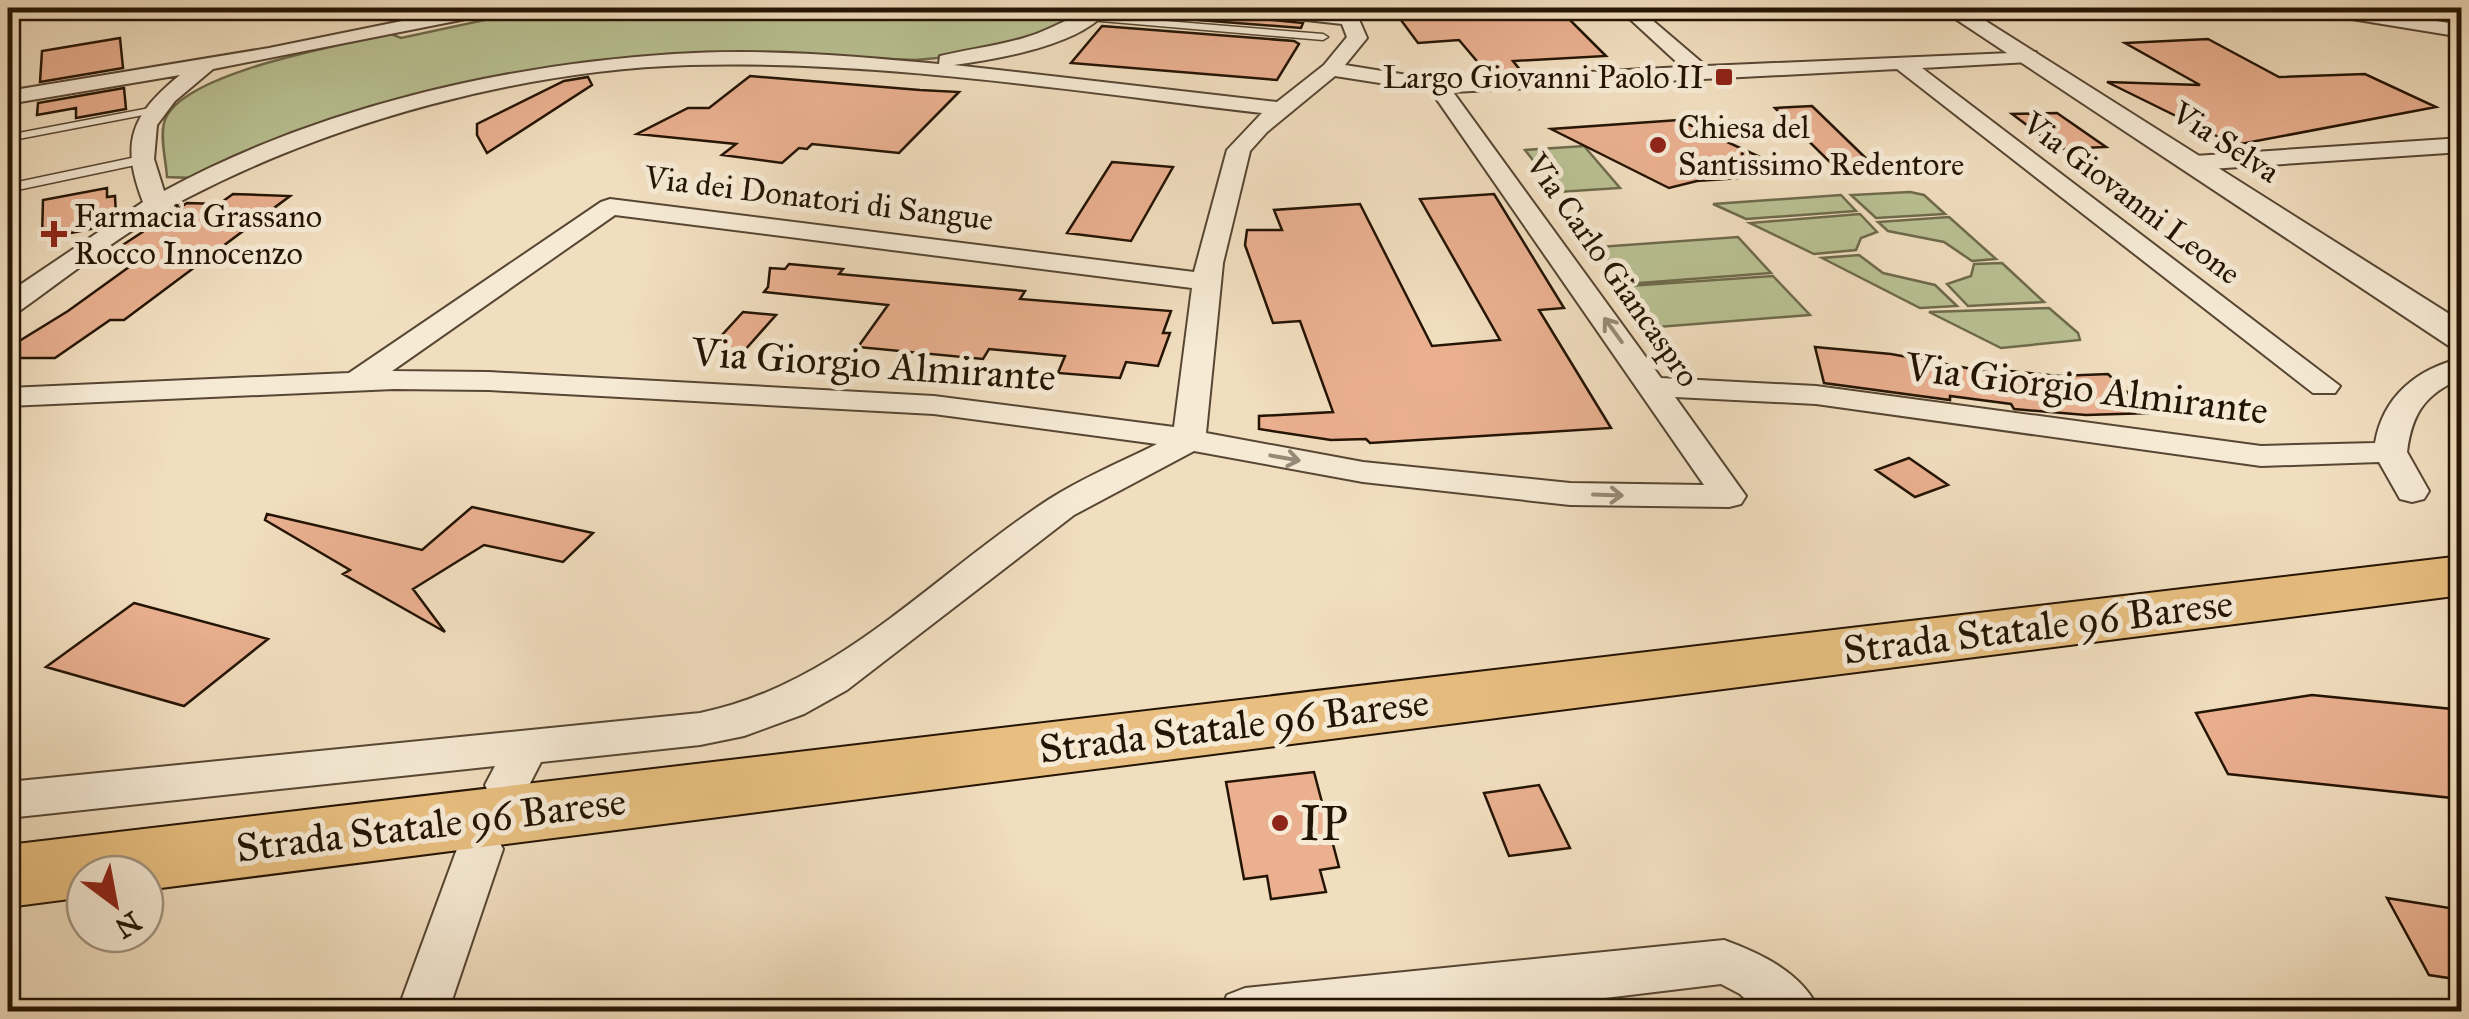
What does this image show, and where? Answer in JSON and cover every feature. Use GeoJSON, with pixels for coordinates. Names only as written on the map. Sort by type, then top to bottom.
{"type":"FeatureCollection","features":[{"type":"Feature","properties":{"kind":"main road","name":"Strada Statale 96 Barese"},"geometry":{"type":"LineString","coordinates":[[8,876],[2462,575]]}},
{"type":"Feature","properties":{"kind":"street"},"geometry":{"type":"LineString","coordinates":[[8,97],[206,66],[491,8]]}},
{"type":"Feature","properties":{"kind":"street"},"geometry":{"type":"LineString","coordinates":[[8,800],[517,766],[744,720],[789,704],[833,680],[1062,507],[1190,440],[1207,282],[1238,150],[1331,68],[1356,38],[1349,13],[1252,8]]}},
{"type":"Feature","properties":{"kind":"street"},"geometry":{"type":"LineString","coordinates":[[1602,8],[1668,74]]}},
{"type":"Feature","properties":{"kind":"street"},"geometry":{"type":"LineString","coordinates":[[1627,8],[1700,72]]}},
{"type":"Feature","properties":{"kind":"street","name":"Via Selva"},"geometry":{"type":"LineString","coordinates":[[1950,8],[2462,338]]}},
{"type":"Feature","properties":{"kind":"street"},"geometry":{"type":"LineString","coordinates":[[2322,8],[2462,31]]}},
{"type":"Feature","properties":{"kind":"street"},"geometry":{"type":"LineString","coordinates":[[902,65],[1004,48],[1096,13]]}},
{"type":"Feature","properties":{"kind":"street"},"geometry":{"type":"LineString","coordinates":[[1331,68],[1438,86],[2029,56]]}},
{"type":"Feature","properties":{"kind":"street"},"geometry":{"type":"LineString","coordinates":[[8,306],[157,205],[255,158],[412,106],[535,79],[673,60],[902,65],[1281,109]]}},
{"type":"Feature","properties":{"kind":"street","name":"Via Giovanni Leone"},"geometry":{"type":"LineString","coordinates":[[1902,62],[2324,386]]}},
{"type":"Feature","properties":{"kind":"street"},"geometry":{"type":"LineString","coordinates":[[157,205],[141,160],[143,129],[174,89],[206,66]]}},
{"type":"Feature","properties":{"kind":"street","name":"Via Carlo Giancaspro"},"geometry":{"type":"LineString","coordinates":[[1438,86],[1729,496]]}},
{"type":"Feature","properties":{"kind":"street"},"geometry":{"type":"LineString","coordinates":[[2195,163],[2462,145]]}},
{"type":"Feature","properties":{"kind":"street","name":"Via dei Donatori di Sangue"},"geometry":{"type":"LineString","coordinates":[[355,382],[610,206],[1207,282]]}},
{"type":"Feature","properties":{"kind":"street"},"geometry":{"type":"LineString","coordinates":[[2412,491],[2390,452],[2394,416],[2422,386],[2462,367]]}},
{"type":"Feature","properties":{"kind":"street","name":"Via Giorgio Almirante"},"geometry":{"type":"LineString","coordinates":[[8,397],[355,382],[489,381],[934,405],[1136,430],[1363,472],[1570,494],[1729,496]]}},
{"type":"Feature","properties":{"kind":"street","name":"Via Giorgio Almirante"},"geometry":{"type":"LineString","coordinates":[[1654,387],[1816,395],[2260,456],[2390,452]]}},
{"type":"Feature","properties":{"kind":"street"},"geometry":{"type":"LineString","coordinates":[[422,1012],[480,848]]}},
{"type":"Feature","properties":{"kind":"street"},"geometry":{"type":"LineString","coordinates":[[1244,1012],[1395,1005],[1724,962],[1758,978],[1795,1012]]}},
{"type":"Feature","properties":{"kind":"lane"},"geometry":{"type":"LineString","coordinates":[[1096,13],[1323,37]]}},
{"type":"Feature","properties":{"kind":"lane"},"geometry":{"type":"LineString","coordinates":[[8,138],[155,110]]}},
{"type":"Feature","properties":{"kind":"lane"},"geometry":{"type":"LineString","coordinates":[[8,188],[141,160]]}},
{"type":"Feature","properties":{"kind":"green space"},"geometry":{"type":"Polygon","coordinates":[[[540,8],[1085,8],[1046,33],[949,57],[664,57],[436,93],[192,178],[167,177],[164,123],[175,105],[198,89],[303,53],[391,34],[401,38],[540,8]]]}},
{"type":"Feature","properties":{"kind":"green space"},"geometry":{"type":"Polygon","coordinates":[[[1584,146],[1620,188],[1558,192],[1525,150],[1584,146]]]}},
{"type":"Feature","properties":{"kind":"green space"},"geometry":{"type":"Polygon","coordinates":[[[1841,195],[1856,211],[1746,219],[1713,204],[1841,195]]]}},
{"type":"Feature","properties":{"kind":"green space"},"geometry":{"type":"Polygon","coordinates":[[[1851,195],[1924,195],[1945,214],[1876,218],[1851,195]]]}},
{"type":"Feature","properties":{"kind":"green space"},"geometry":{"type":"Polygon","coordinates":[[[1860,214],[1877,232],[1861,238],[1856,250],[1814,254],[1750,223],[1860,214]]]}},
{"type":"Feature","properties":{"kind":"green space"},"geometry":{"type":"Polygon","coordinates":[[[1949,217],[1996,259],[1972,261],[1944,242],[1888,231],[1878,222],[1949,217]]]}},
{"type":"Feature","properties":{"kind":"green space"},"geometry":{"type":"Polygon","coordinates":[[[1738,237],[1771,273],[1626,284],[1598,247],[1738,237]]]}},
{"type":"Feature","properties":{"kind":"green space"},"geometry":{"type":"Polygon","coordinates":[[[1859,255],[1883,273],[1935,285],[1957,306],[1920,308],[1822,258],[1859,255]]]}},
{"type":"Feature","properties":{"kind":"green space"},"geometry":{"type":"Polygon","coordinates":[[[2002,263],[2044,302],[1968,306],[1947,284],[1971,276],[1974,264],[2002,263]]]}},
{"type":"Feature","properties":{"kind":"green space"},"geometry":{"type":"Polygon","coordinates":[[[1773,276],[1810,315],[1658,327],[1628,286],[1773,276]]]}},
{"type":"Feature","properties":{"kind":"green space"},"geometry":{"type":"Polygon","coordinates":[[[2049,308],[2078,333],[2080,340],[2001,348],[1929,312],[2049,308]]]}},
{"type":"Feature","properties":{"kind":"building"},"geometry":{"type":"Polygon","coordinates":[[[1139,8],[1243,12],[1253,18],[1303,23],[1301,28],[1133,15],[1139,8]]]}},
{"type":"Feature","properties":{"kind":"building"},"geometry":{"type":"Polygon","coordinates":[[[1392,8],[1447,8],[1456,14],[1561,11],[1606,56],[1513,61],[1521,71],[1487,73],[1459,40],[1418,43],[1392,8]]]}},
{"type":"Feature","properties":{"kind":"building"},"geometry":{"type":"Polygon","coordinates":[[[1102,26],[1299,44],[1277,80],[1071,63],[1102,26]]]}},
{"type":"Feature","properties":{"kind":"building"},"geometry":{"type":"Polygon","coordinates":[[[120,38],[123,68],[40,82],[42,51],[120,38]]]}},
{"type":"Feature","properties":{"kind":"building"},"geometry":{"type":"Polygon","coordinates":[[[2208,39],[2279,77],[2365,74],[2436,107],[2235,145],[2107,82],[2200,85],[2125,43],[2208,39]]]}},
{"type":"Feature","properties":{"kind":"building"},"geometry":{"type":"Polygon","coordinates":[[[750,76],[959,92],[899,153],[812,144],[807,149],[799,148],[782,163],[722,155],[736,144],[637,134],[688,108],[709,108],[750,76]]]}},
{"type":"Feature","properties":{"kind":"building"},"geometry":{"type":"Polygon","coordinates":[[[588,77],[592,85],[487,153],[477,135],[477,124],[564,81],[588,77]]]}},
{"type":"Feature","properties":{"kind":"building"},"geometry":{"type":"Polygon","coordinates":[[[124,88],[126,109],[76,118],[76,108],[37,115],[38,103],[124,88]]]}},
{"type":"Feature","properties":{"kind":"building"},"geometry":{"type":"Polygon","coordinates":[[[1812,106],[1877,169],[1839,171],[1775,108],[1812,106]]]}},
{"type":"Feature","properties":{"kind":"building"},"geometry":{"type":"Polygon","coordinates":[[[2057,113],[2106,147],[2059,149],[2012,114],[2057,113]]]}},
{"type":"Feature","properties":{"kind":"building","name":"Chiesa del Santissimo Redentore"},"geometry":{"type":"Polygon","coordinates":[[[1679,120],[1797,174],[1697,181],[1669,188],[1551,129],[1679,120]]]}},
{"type":"Feature","properties":{"kind":"building"},"geometry":{"type":"Polygon","coordinates":[[[1112,162],[1173,167],[1131,241],[1067,233],[1112,162]]]}},
{"type":"Feature","properties":{"kind":"building"},"geometry":{"type":"Polygon","coordinates":[[[107,188],[107,197],[115,196],[116,216],[100,227],[42,239],[43,200],[107,188]]]}},
{"type":"Feature","properties":{"kind":"building"},"geometry":{"type":"Polygon","coordinates":[[[233,194],[290,196],[124,320],[110,320],[55,358],[8,358],[8,348],[68,311],[154,249],[118,248],[187,203],[219,204],[233,194]]]}},
{"type":"Feature","properties":{"kind":"building"},"geometry":{"type":"Polygon","coordinates":[[[1494,194],[1564,308],[1539,310],[1611,428],[1370,443],[1366,439],[1331,440],[1259,429],[1259,416],[1333,412],[1300,321],[1273,323],[1245,245],[1247,230],[1282,230],[1274,210],[1360,204],[1432,346],[1500,340],[1420,199],[1494,194]]]}},
{"type":"Feature","properties":{"kind":"building"},"geometry":{"type":"Polygon","coordinates":[[[789,264],[843,269],[839,274],[1025,291],[1020,299],[1171,311],[1163,333],[1170,333],[1158,366],[1126,362],[1120,378],[1058,373],[1065,356],[989,349],[983,359],[858,347],[888,305],[764,292],[770,268],[785,269],[789,264]]]}},
{"type":"Feature","properties":{"kind":"building"},"geometry":{"type":"Polygon","coordinates":[[[743,312],[776,315],[744,351],[711,347],[743,312]]]}},
{"type":"Feature","properties":{"kind":"building"},"geometry":{"type":"Polygon","coordinates":[[[1815,347],[1891,354],[1994,373],[1992,369],[2059,376],[2108,374],[2149,413],[2086,415],[2014,409],[2011,404],[1824,383],[1815,347]]]}},
{"type":"Feature","properties":{"kind":"building"},"geometry":{"type":"Polygon","coordinates":[[[1909,458],[1948,485],[1915,497],[1876,470],[1909,458]]]}},
{"type":"Feature","properties":{"kind":"building"},"geometry":{"type":"Polygon","coordinates":[[[472,507],[593,533],[563,562],[484,545],[413,589],[445,632],[343,574],[350,570],[265,520],[267,514],[422,550],[472,507]]]}},
{"type":"Feature","properties":{"kind":"building"},"geometry":{"type":"Polygon","coordinates":[[[134,603],[268,639],[184,706],[46,667],[134,603]]]}},
{"type":"Feature","properties":{"kind":"building"},"geometry":{"type":"Polygon","coordinates":[[[2312,695],[2462,710],[2462,799],[2228,774],[2196,713],[2312,695]]]}},
{"type":"Feature","properties":{"kind":"building"},"geometry":{"type":"Polygon","coordinates":[[[1314,772],[1339,867],[1320,870],[1326,892],[1271,899],[1267,876],[1244,879],[1226,782],[1314,772]]]}},
{"type":"Feature","properties":{"kind":"building"},"geometry":{"type":"Polygon","coordinates":[[[1539,785],[1570,848],[1509,856],[1484,793],[1539,785]]]}},
{"type":"Feature","properties":{"kind":"building"},"geometry":{"type":"Polygon","coordinates":[[[2387,898],[2462,910],[2462,980],[2429,975],[2387,898]]]}},
{"type":"Feature","properties":{"kind":"place","name":"Largo Giovanni Paolo II"},"geometry":{"type":"Point","coordinates":[1724,77]}},
{"type":"Feature","properties":{"kind":"place","name":"Chiesa del Santissimo Redentore"},"geometry":{"type":"Point","coordinates":[1658,145]}},
{"type":"Feature","properties":{"kind":"place","name":"Farmacia Grassano Rocco Innocenzo"},"geometry":{"type":"Point","coordinates":[54,234]}},
{"type":"Feature","properties":{"kind":"place","name":"IP"},"geometry":{"type":"Point","coordinates":[1280,823]}}]}
